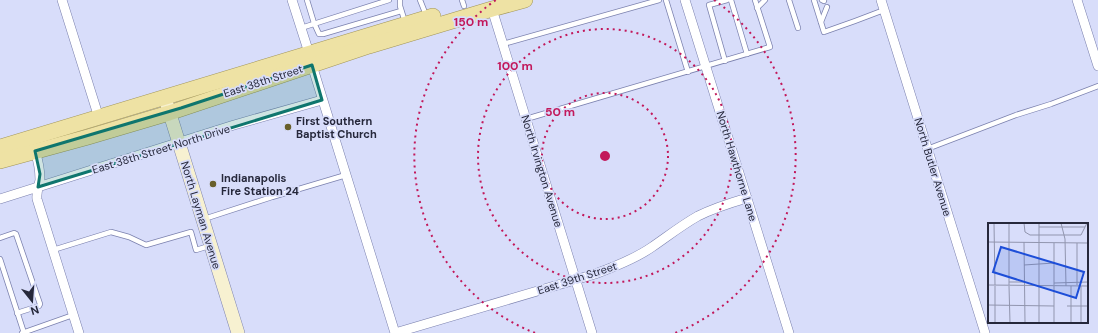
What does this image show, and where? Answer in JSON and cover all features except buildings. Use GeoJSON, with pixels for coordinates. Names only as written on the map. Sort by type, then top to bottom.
{"type":"FeatureCollection","features":[{"type":"Feature","properties":{"kind":"main road","name":"East 38th Street"},"geometry":{"type":"LineString","coordinates":[[0,161],[169,113],[311,59],[403,17],[427,18],[463,3],[489,4],[525,0]]}},
{"type":"Feature","properties":{"kind":"main road","name":"East 38th Street"},"geometry":{"type":"LineString","coordinates":[[0,147],[151,101],[311,59],[369,46],[489,4]]}},
{"type":"Feature","properties":{"kind":"street"},"geometry":{"type":"LineString","coordinates":[[62,0],[99,118]]}},
{"type":"Feature","properties":{"kind":"street"},"geometry":{"type":"LineString","coordinates":[[292,0],[395,333]]}},
{"type":"Feature","properties":{"kind":"street","name":"North Hawthorne Lane"},"geometry":{"type":"LineString","coordinates":[[685,0],[789,333]]}},
{"type":"Feature","properties":{"kind":"street","name":"North Butler Avenue"},"geometry":{"type":"LineString","coordinates":[[881,0],[985,333]]}},
{"type":"Feature","properties":{"kind":"street"},"geometry":{"type":"LineString","coordinates":[[1077,0],[1098,66]]}},
{"type":"Feature","properties":{"kind":"street","name":"North Irvington Avenue"},"geometry":{"type":"LineString","coordinates":[[489,4],[503,44],[592,333]]}},
{"type":"Feature","properties":{"kind":"street","name":"North Layman Avenue"},"geometry":{"type":"LineString","coordinates":[[165,98],[238,333]]}},
{"type":"Feature","properties":{"kind":"street","name":"East 38th Street North Drive"},"geometry":{"type":"LineString","coordinates":[[0,199],[234,125],[322,100]]}},
{"type":"Feature","properties":{"kind":"street"},"geometry":{"type":"LineString","coordinates":[[35,151],[40,174],[37,199],[79,333]]}},
{"type":"Feature","properties":{"kind":"street","name":"East 39th Street"},"geometry":{"type":"LineString","coordinates":[[395,333],[613,268],[651,248],[678,228],[715,208],[747,198]]}},
{"type":"Feature","properties":{"kind":"lane"},"geometry":{"type":"LineString","coordinates":[[307,0],[314,24],[319,34],[403,17],[400,0]]}},
{"type":"Feature","properties":{"kind":"lane"},"geometry":{"type":"LineString","coordinates":[[300,28],[390,0]]}},
{"type":"Feature","properties":{"kind":"lane"},"geometry":{"type":"LineString","coordinates":[[420,0],[427,18]]}},
{"type":"Feature","properties":{"kind":"lane"},"geometry":{"type":"LineString","coordinates":[[503,44],[659,0]]}},
{"type":"Feature","properties":{"kind":"lane"},"geometry":{"type":"LineString","coordinates":[[666,0],[688,72]]}},
{"type":"Feature","properties":{"kind":"lane"},"geometry":{"type":"LineString","coordinates":[[725,61],[709,5],[727,0]]}},
{"type":"Feature","properties":{"kind":"lane"},"geometry":{"type":"LineString","coordinates":[[731,0],[747,54]]}},
{"type":"Feature","properties":{"kind":"lane"},"geometry":{"type":"LineString","coordinates":[[526,119],[770,47],[755,0]]}},
{"type":"Feature","properties":{"kind":"lane"},"geometry":{"type":"LineString","coordinates":[[757,8],[765,0]]}},
{"type":"Feature","properties":{"kind":"lane"},"geometry":{"type":"LineString","coordinates":[[789,0],[798,28]]}},
{"type":"Feature","properties":{"kind":"lane"},"geometry":{"type":"LineString","coordinates":[[814,0],[824,32],[884,10]]}},
{"type":"Feature","properties":{"kind":"lane"},"geometry":{"type":"LineString","coordinates":[[820,22],[827,7]]}},
{"type":"Feature","properties":{"kind":"lane"},"geometry":{"type":"LineString","coordinates":[[927,149],[1016,114],[1051,104],[1098,86]]}},
{"type":"Feature","properties":{"kind":"lane"},"geometry":{"type":"LineString","coordinates":[[202,220],[346,175]]}},
{"type":"Feature","properties":{"kind":"lane"},"geometry":{"type":"LineString","coordinates":[[53,250],[111,232],[129,237],[146,245],[191,232],[196,250],[210,246]]}},
{"type":"Feature","properties":{"kind":"lane"},"geometry":{"type":"LineString","coordinates":[[0,238],[14,233],[16,234],[40,304],[39,306],[18,313]]}},
{"type":"Feature","properties":{"kind":"lane"},"geometry":{"type":"LineString","coordinates":[[0,259],[23,333],[74,315]]}},
{"type":"Feature","properties":{"kind":"highlighted area"},"geometry":{"type":"Polygon","coordinates":[[[312,65],[322,100],[38,187],[40,174],[35,151],[181,108],[312,65]]]}},
{"type":"Feature","properties":{"kind":"place","name":"First Southern Baptist Church"},"geometry":{"type":"Point","coordinates":[288,127]}},
{"type":"Feature","properties":{"kind":"place","name":"Indianapolis Fire Station 24"},"geometry":{"type":"Point","coordinates":[213,184]}}]}
